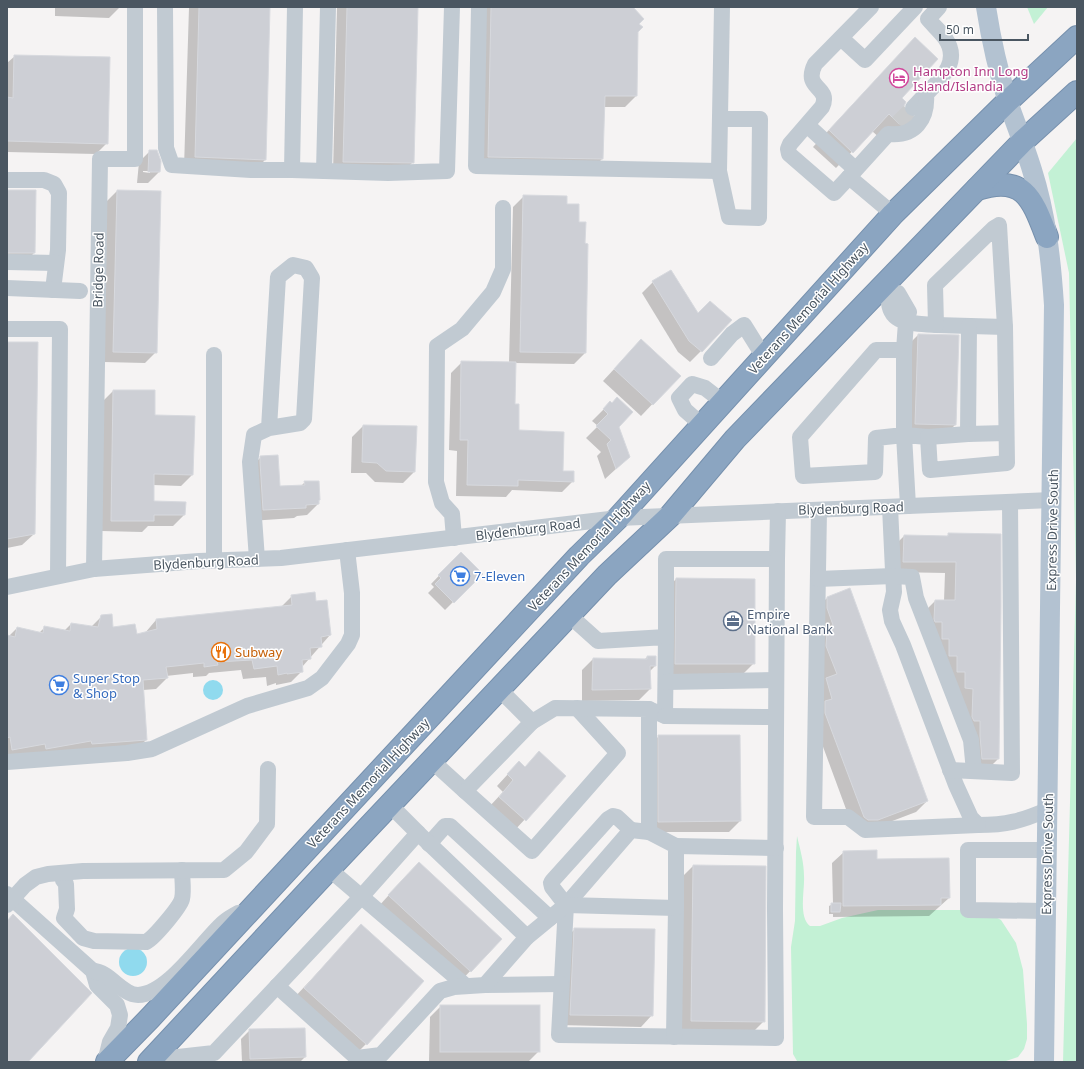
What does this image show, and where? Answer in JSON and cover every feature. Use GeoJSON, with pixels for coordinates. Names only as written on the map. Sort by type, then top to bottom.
{"type":"FeatureCollection","features":[{"type":"Feature","properties":{"kind":"highway","name":"Veterans Memorial Highway"},"geometry":{"type":"LineString","coordinates":[[106,1062],[155,1013],[569,566],[618,518],[893,214],[1008,101],[1077,37]]}},
{"type":"Feature","properties":{"kind":"highway"},"geometry":{"type":"LineString","coordinates":[[150,1061],[390,804],[608,575],[670,516],[735,440],[886,290],[977,189],[1023,141],[1077,92]]}},
{"type":"Feature","properties":{"kind":"highway"},"geometry":{"type":"LineString","coordinates":[[977,189],[996,184],[1007,184],[1016,187],[1025,193],[1032,201],[1047,237]]}},
{"type":"Feature","properties":{"kind":"main road","name":"Express Drive South"},"geometry":{"type":"LineString","coordinates":[[986,7],[989,30],[1008,101],[1023,141],[1040,198],[1047,237],[1054,305],[1044,1062]]}},
{"type":"Feature","properties":{"kind":"street","name":"Bridge Road"},"geometry":{"type":"LineString","coordinates":[[94,569],[100,159],[135,159],[135,7]]}},
{"type":"Feature","properties":{"kind":"street"},"geometry":{"type":"LineString","coordinates":[[165,7],[166,148],[172,165],[251,170],[388,173],[448,171],[452,7]]}},
{"type":"Feature","properties":{"kind":"street"},"geometry":{"type":"LineString","coordinates":[[292,170],[295,7]]}},
{"type":"Feature","properties":{"kind":"street"},"geometry":{"type":"LineString","coordinates":[[324,171],[328,7]]}},
{"type":"Feature","properties":{"kind":"street"},"geometry":{"type":"LineString","coordinates":[[479,7],[476,166],[719,171]]}},
{"type":"Feature","properties":{"kind":"street"},"geometry":{"type":"LineString","coordinates":[[720,119],[760,119],[760,218],[729,217],[719,171],[722,7]]}},
{"type":"Feature","properties":{"kind":"street"},"geometry":{"type":"LineString","coordinates":[[871,7],[816,64],[812,71],[811,77],[814,85],[822,91],[825,97],[824,103],[790,144],[788,149],[789,154],[834,193],[893,128],[897,135],[907,133],[917,126],[924,116],[927,105],[926,94]]}},
{"type":"Feature","properties":{"kind":"street"},"geometry":{"type":"LineString","coordinates":[[841,38],[865,60],[915,7],[928,19],[949,45],[951,57],[949,68],[939,81],[913,108]]}},
{"type":"Feature","properties":{"kind":"street"},"geometry":{"type":"LineString","coordinates":[[928,19],[939,7]]}},
{"type":"Feature","properties":{"kind":"street"},"geometry":{"type":"LineString","coordinates":[[807,125],[893,214]]}},
{"type":"Feature","properties":{"kind":"street"},"geometry":{"type":"LineString","coordinates":[[7,180],[44,180],[54,184],[59,193],[58,250],[53,290]]}},
{"type":"Feature","properties":{"kind":"street"},"geometry":{"type":"LineString","coordinates":[[454,538],[452,514],[442,503],[436,482],[437,346],[462,329],[493,292],[503,268],[503,208]]}},
{"type":"Feature","properties":{"kind":"street"},"geometry":{"type":"LineString","coordinates":[[928,437],[930,470],[1007,463],[1005,326],[999,226],[994,228],[935,285],[936,325]]}},
{"type":"Feature","properties":{"kind":"street"},"geometry":{"type":"LineString","coordinates":[[7,262],[56,263]]}},
{"type":"Feature","properties":{"kind":"street"},"geometry":{"type":"LineString","coordinates":[[257,559],[250,462],[254,436],[269,428],[300,423],[304,419],[312,278],[306,268],[293,265],[278,277],[269,428]]}},
{"type":"Feature","properties":{"kind":"street"},"geometry":{"type":"LineString","coordinates":[[7,288],[80,291]]}},
{"type":"Feature","properties":{"kind":"street"},"geometry":{"type":"LineString","coordinates":[[886,290],[898,293],[909,312],[906,322],[904,350],[904,435],[908,506]]}},
{"type":"Feature","properties":{"kind":"street"},"geometry":{"type":"LineString","coordinates":[[906,322],[936,325],[1005,326]]}},
{"type":"Feature","properties":{"kind":"street"},"geometry":{"type":"LineString","coordinates":[[712,358],[732,334],[744,326],[764,357]]}},
{"type":"Feature","properties":{"kind":"street"},"geometry":{"type":"LineString","coordinates":[[968,434],[969,326]]}},
{"type":"Feature","properties":{"kind":"street"},"geometry":{"type":"LineString","coordinates":[[7,328],[60,329],[58,575]]}},
{"type":"Feature","properties":{"kind":"street"},"geometry":{"type":"LineString","coordinates":[[904,350],[876,350],[800,437],[803,476],[875,472],[876,438],[904,435],[928,437],[1006,433]]}},
{"type":"Feature","properties":{"kind":"street"},"geometry":{"type":"LineString","coordinates":[[214,355],[214,560]]}},
{"type":"Feature","properties":{"kind":"street"},"geometry":{"type":"LineString","coordinates":[[702,425],[685,410],[679,398],[692,384],[705,388],[723,402]]}},
{"type":"Feature","properties":{"kind":"street","name":"Blydenburg Road"},"geometry":{"type":"LineString","coordinates":[[7,587],[58,575],[94,569],[214,560],[281,558],[618,518],[1052,500]]}},
{"type":"Feature","properties":{"kind":"street"},"geometry":{"type":"LineString","coordinates":[[950,770],[1012,773],[1010,502]]}},
{"type":"Feature","properties":{"kind":"street"},"geometry":{"type":"LineString","coordinates":[[890,507],[894,592],[890,610],[892,622],[903,645],[950,770],[971,818],[978,825]]}},
{"type":"Feature","properties":{"kind":"street"},"geometry":{"type":"LineString","coordinates":[[819,510],[814,817],[848,817],[865,830],[998,825],[1021,821],[1047,810]]}},
{"type":"Feature","properties":{"kind":"street"},"geometry":{"type":"LineString","coordinates":[[776,848],[676,846],[649,832],[631,830],[617,817],[613,816],[608,818],[553,880],[552,883],[552,886],[566,905],[559,1035],[776,1038],[774,909],[776,848],[775,717],[778,511]]}},
{"type":"Feature","properties":{"kind":"street"},"geometry":{"type":"LineString","coordinates":[[7,762],[128,753],[152,749],[247,706],[308,688],[322,678],[348,644],[352,635],[352,593],[347,550]]}},
{"type":"Feature","properties":{"kind":"street"},"geometry":{"type":"LineString","coordinates":[[666,716],[666,559],[778,559]]}},
{"type":"Feature","properties":{"kind":"street"},"geometry":{"type":"LineString","coordinates":[[818,579],[912,576],[916,598],[971,740],[974,771]]}},
{"type":"Feature","properties":{"kind":"street"},"geometry":{"type":"LineString","coordinates":[[570,615],[598,641],[666,637]]}},
{"type":"Feature","properties":{"kind":"street"},"geometry":{"type":"LineString","coordinates":[[666,682],[776,680]]}},
{"type":"Feature","properties":{"kind":"street"},"geometry":{"type":"LineString","coordinates":[[499,690],[532,722]]}},
{"type":"Feature","properties":{"kind":"street"},"geometry":{"type":"LineString","coordinates":[[465,791],[532,722],[555,708],[649,709],[666,716],[775,717]]}},
{"type":"Feature","properties":{"kind":"street"},"geometry":{"type":"LineString","coordinates":[[432,761],[532,851],[618,753],[577,708]]}},
{"type":"Feature","properties":{"kind":"street"},"geometry":{"type":"LineString","coordinates":[[649,709],[649,832]]}},
{"type":"Feature","properties":{"kind":"street"},"geometry":{"type":"LineString","coordinates":[[106,1062],[110,1042],[118,1028],[120,1015],[117,1005],[97,985],[93,971],[9,899],[36,877],[48,874],[62,876],[83,871],[224,870],[246,852],[267,824],[268,768]]}},
{"type":"Feature","properties":{"kind":"street"},"geometry":{"type":"LineString","coordinates":[[390,804],[527,937]]}},
{"type":"Feature","properties":{"kind":"street"},"geometry":{"type":"LineString","coordinates":[[150,1061],[214,1053],[361,897],[424,838],[444,826],[450,826],[550,918]]}},
{"type":"Feature","properties":{"kind":"street"},"geometry":{"type":"LineString","coordinates":[[485,985],[527,937],[566,905],[631,830]]}},
{"type":"Feature","properties":{"kind":"street"},"geometry":{"type":"LineString","coordinates":[[674,1037],[676,846]]}},
{"type":"Feature","properties":{"kind":"street"},"geometry":{"type":"LineString","coordinates":[[1046,911],[968,910],[968,850],[1047,850]]}},
{"type":"Feature","properties":{"kind":"street"},"geometry":{"type":"LineString","coordinates":[[329,869],[466,986]]}},
{"type":"Feature","properties":{"kind":"street"},"geometry":{"type":"LineString","coordinates":[[62,876],[66,884],[67,909],[64,918],[83,938],[94,941],[146,942],[152,939],[171,916],[182,899],[182,870]]}},
{"type":"Feature","properties":{"kind":"street"},"geometry":{"type":"LineString","coordinates":[[93,971],[100,971],[123,989],[136,995],[154,991],[168,981],[224,922],[260,900]]}},
{"type":"Feature","properties":{"kind":"street"},"geometry":{"type":"LineString","coordinates":[[566,905],[676,908]]}},
{"type":"Feature","properties":{"kind":"street"},"geometry":{"type":"LineString","coordinates":[[277,986],[357,1058],[381,1055],[440,991],[454,986],[562,984]]}},
{"type":"Feature","properties":{"kind":"green space"},"geometry":{"type":"Polygon","coordinates":[[[1027,7],[1048,7],[1034,24],[1027,7]]]}},
{"type":"Feature","properties":{"kind":"green space"},"geometry":{"type":"Polygon","coordinates":[[[1077,138],[1077,1062],[1063,1062],[1076,579],[1069,273],[1048,173],[1077,138]]]}},
{"type":"Feature","properties":{"kind":"green space"},"geometry":{"type":"Polygon","coordinates":[[[797,836],[804,871],[803,910],[806,922],[810,926],[820,926],[842,918],[878,910],[971,910],[988,913],[1001,920],[1016,943],[1023,970],[1027,1039],[1024,1049],[1018,1057],[1003,1062],[797,1061],[793,1054],[791,947],[795,921],[797,836]]]}},
{"type":"Feature","properties":{"kind":"water"},"geometry":{"type":"Polygon","coordinates":[[[213,680],[220,683],[223,690],[220,697],[213,700],[206,697],[203,690],[206,683],[213,680]]]}},
{"type":"Feature","properties":{"kind":"water"},"geometry":{"type":"Polygon","coordinates":[[[133,948],[143,952],[147,962],[143,972],[133,976],[123,972],[119,962],[123,952],[133,948]]]}},
{"type":"Feature","properties":{"kind":"building"},"geometry":{"type":"Polygon","coordinates":[[[199,7],[270,7],[266,160],[195,157],[199,7]]]}},
{"type":"Feature","properties":{"kind":"building"},"geometry":{"type":"Polygon","coordinates":[[[347,7],[418,7],[414,163],[343,162],[347,7]]]}},
{"type":"Feature","properties":{"kind":"building"},"geometry":{"type":"Polygon","coordinates":[[[491,7],[633,7],[644,19],[639,24],[643,27],[638,32],[637,96],[605,96],[603,159],[488,157],[491,7]]]}},
{"type":"Feature","properties":{"kind":"building","name":"Hampton Inn Long Island/Islandia"},"geometry":{"type":"Polygon","coordinates":[[[915,37],[938,59],[902,98],[906,102],[904,111],[911,117],[907,121],[899,124],[889,114],[853,153],[829,130],[915,37]]]}},
{"type":"Feature","properties":{"kind":"building"},"geometry":{"type":"Polygon","coordinates":[[[14,55],[110,57],[108,144],[7,141],[7,97],[13,98],[14,55]]]}},
{"type":"Feature","properties":{"kind":"building"},"geometry":{"type":"Polygon","coordinates":[[[149,150],[157,150],[161,161],[160,172],[148,172],[149,150]]]}},
{"type":"Feature","properties":{"kind":"building"},"geometry":{"type":"Polygon","coordinates":[[[7,190],[36,190],[35,253],[7,253],[7,190]]]}},
{"type":"Feature","properties":{"kind":"building"},"geometry":{"type":"Polygon","coordinates":[[[117,190],[161,191],[157,353],[113,352],[117,190]]]}},
{"type":"Feature","properties":{"kind":"building"},"geometry":{"type":"Polygon","coordinates":[[[523,195],[567,196],[567,204],[579,204],[579,222],[586,222],[585,243],[588,244],[586,353],[520,352],[523,195]]]}},
{"type":"Feature","properties":{"kind":"building"},"geometry":{"type":"Polygon","coordinates":[[[671,270],[698,313],[710,301],[732,320],[702,352],[689,341],[652,281],[671,270]]]}},
{"type":"Feature","properties":{"kind":"building"},"geometry":{"type":"Polygon","coordinates":[[[918,334],[959,335],[956,425],[915,424],[918,334]]]}},
{"type":"Feature","properties":{"kind":"building"},"geometry":{"type":"Polygon","coordinates":[[[641,339],[681,376],[653,405],[614,369],[641,339]]]}},
{"type":"Feature","properties":{"kind":"building"},"geometry":{"type":"Polygon","coordinates":[[[7,342],[38,342],[35,534],[7,539],[7,342]]]}},
{"type":"Feature","properties":{"kind":"building"},"geometry":{"type":"Polygon","coordinates":[[[461,361],[516,362],[515,404],[519,404],[519,430],[564,432],[563,471],[574,471],[574,482],[518,480],[518,486],[467,485],[468,440],[460,440],[461,361]]]}},
{"type":"Feature","properties":{"kind":"building"},"geometry":{"type":"Polygon","coordinates":[[[113,390],[155,390],[155,415],[195,416],[193,475],[154,474],[154,501],[186,502],[185,515],[154,515],[154,521],[111,521],[113,390]]]}},
{"type":"Feature","properties":{"kind":"building"},"geometry":{"type":"Polygon","coordinates":[[[617,397],[633,412],[619,427],[630,457],[616,469],[607,444],[611,440],[596,426],[608,414],[603,409],[610,401],[612,403],[617,397]]]}},
{"type":"Feature","properties":{"kind":"building"},"geometry":{"type":"Polygon","coordinates":[[[363,425],[417,426],[415,472],[386,471],[377,463],[362,462],[363,425]]]}},
{"type":"Feature","properties":{"kind":"building"},"geometry":{"type":"Polygon","coordinates":[[[278,455],[280,486],[305,485],[304,481],[319,481],[319,504],[306,505],[306,508],[263,510],[260,456],[278,455]]]}},
{"type":"Feature","properties":{"kind":"building"},"geometry":{"type":"Polygon","coordinates":[[[948,533],[1001,534],[999,759],[982,759],[980,721],[974,721],[972,717],[973,689],[965,688],[965,672],[957,672],[957,656],[949,656],[949,639],[942,639],[942,622],[935,622],[934,619],[935,600],[955,600],[956,562],[903,562],[904,535],[948,536],[948,533]]]}},
{"type":"Feature","properties":{"kind":"building","name":"7-Eleven"},"geometry":{"type":"Polygon","coordinates":[[[461,552],[483,574],[454,603],[435,584],[441,578],[438,575],[461,552]]]}},
{"type":"Feature","properties":{"kind":"building","name":"Empire National Bank"},"geometry":{"type":"Polygon","coordinates":[[[676,578],[755,579],[755,664],[675,664],[676,578]]]}},
{"type":"Feature","properties":{"kind":"building"},"geometry":{"type":"Polygon","coordinates":[[[850,588],[928,801],[878,820],[868,820],[864,817],[825,713],[825,701],[832,699],[826,678],[837,674],[826,646],[827,631],[834,628],[827,608],[827,597],[850,588]]]}},
{"type":"Feature","properties":{"kind":"building"},"geometry":{"type":"Polygon","coordinates":[[[315,592],[316,601],[327,600],[331,635],[321,637],[322,647],[310,648],[311,659],[302,660],[303,672],[278,675],[277,666],[254,669],[252,660],[217,662],[218,665],[204,667],[204,663],[166,667],[168,678],[143,680],[147,740],[92,744],[91,741],[46,749],[45,744],[12,750],[10,737],[7,738],[7,635],[15,637],[17,627],[43,633],[44,626],[70,631],[71,623],[98,627],[101,615],[112,614],[113,627],[135,624],[137,634],[157,629],[156,619],[292,605],[291,595],[315,592]]]}},
{"type":"Feature","properties":{"kind":"building"},"geometry":{"type":"Polygon","coordinates":[[[647,656],[656,656],[656,666],[650,666],[651,689],[592,690],[593,658],[647,659],[647,656]]]}},
{"type":"Feature","properties":{"kind":"building"},"geometry":{"type":"Polygon","coordinates":[[[658,735],[740,735],[741,821],[658,822],[658,735]]]}},
{"type":"Feature","properties":{"kind":"building"},"geometry":{"type":"Polygon","coordinates":[[[539,751],[566,776],[526,821],[499,797],[513,780],[507,774],[519,761],[525,767],[539,751]]]}},
{"type":"Feature","properties":{"kind":"building"},"geometry":{"type":"Polygon","coordinates":[[[877,850],[877,859],[949,858],[950,898],[941,898],[941,905],[843,906],[843,851],[877,850]]]}},
{"type":"Feature","properties":{"kind":"building"},"geometry":{"type":"Polygon","coordinates":[[[419,862],[502,939],[471,972],[388,895],[419,862]]]}},
{"type":"Feature","properties":{"kind":"building"},"geometry":{"type":"Polygon","coordinates":[[[693,865],[766,866],[765,1022],[691,1021],[693,865]]]}},
{"type":"Feature","properties":{"kind":"building"},"geometry":{"type":"Polygon","coordinates":[[[831,903],[841,903],[840,912],[831,912],[831,903]]]}},
{"type":"Feature","properties":{"kind":"building"},"geometry":{"type":"Polygon","coordinates":[[[13,914],[92,993],[28,1062],[7,1062],[7,921],[13,914]]]}},
{"type":"Feature","properties":{"kind":"building"},"geometry":{"type":"Polygon","coordinates":[[[361,924],[424,981],[367,1045],[304,988],[361,924]]]}},
{"type":"Feature","properties":{"kind":"building"},"geometry":{"type":"Polygon","coordinates":[[[574,928],[655,929],[653,1016],[570,1015],[574,928]]]}},
{"type":"Feature","properties":{"kind":"building"},"geometry":{"type":"Polygon","coordinates":[[[440,1005],[540,1005],[540,1052],[440,1052],[440,1005]]]}},
{"type":"Feature","properties":{"kind":"building"},"geometry":{"type":"Polygon","coordinates":[[[305,1028],[306,1057],[250,1059],[249,1029],[305,1028]]]}},
{"type":"Feature","properties":{"kind":"tunnel"},"geometry":{"type":"LineString","coordinates":[[898,123],[913,108]]}},
{"type":"Feature","properties":{"kind":"place","name":"Hampton Inn Long Island/Islandia"},"geometry":{"type":"Point","coordinates":[899,78]}},
{"type":"Feature","properties":{"kind":"place","name":"7-Eleven"},"geometry":{"type":"Point","coordinates":[460,576]}},
{"type":"Feature","properties":{"kind":"place","name":"Empire National Bank"},"geometry":{"type":"Point","coordinates":[733,621]}},
{"type":"Feature","properties":{"kind":"place","name":"Subway"},"geometry":{"type":"Point","coordinates":[221,652]}},
{"type":"Feature","properties":{"kind":"place","name":"Super Stop & Shop"},"geometry":{"type":"Point","coordinates":[59,685]}}]}
